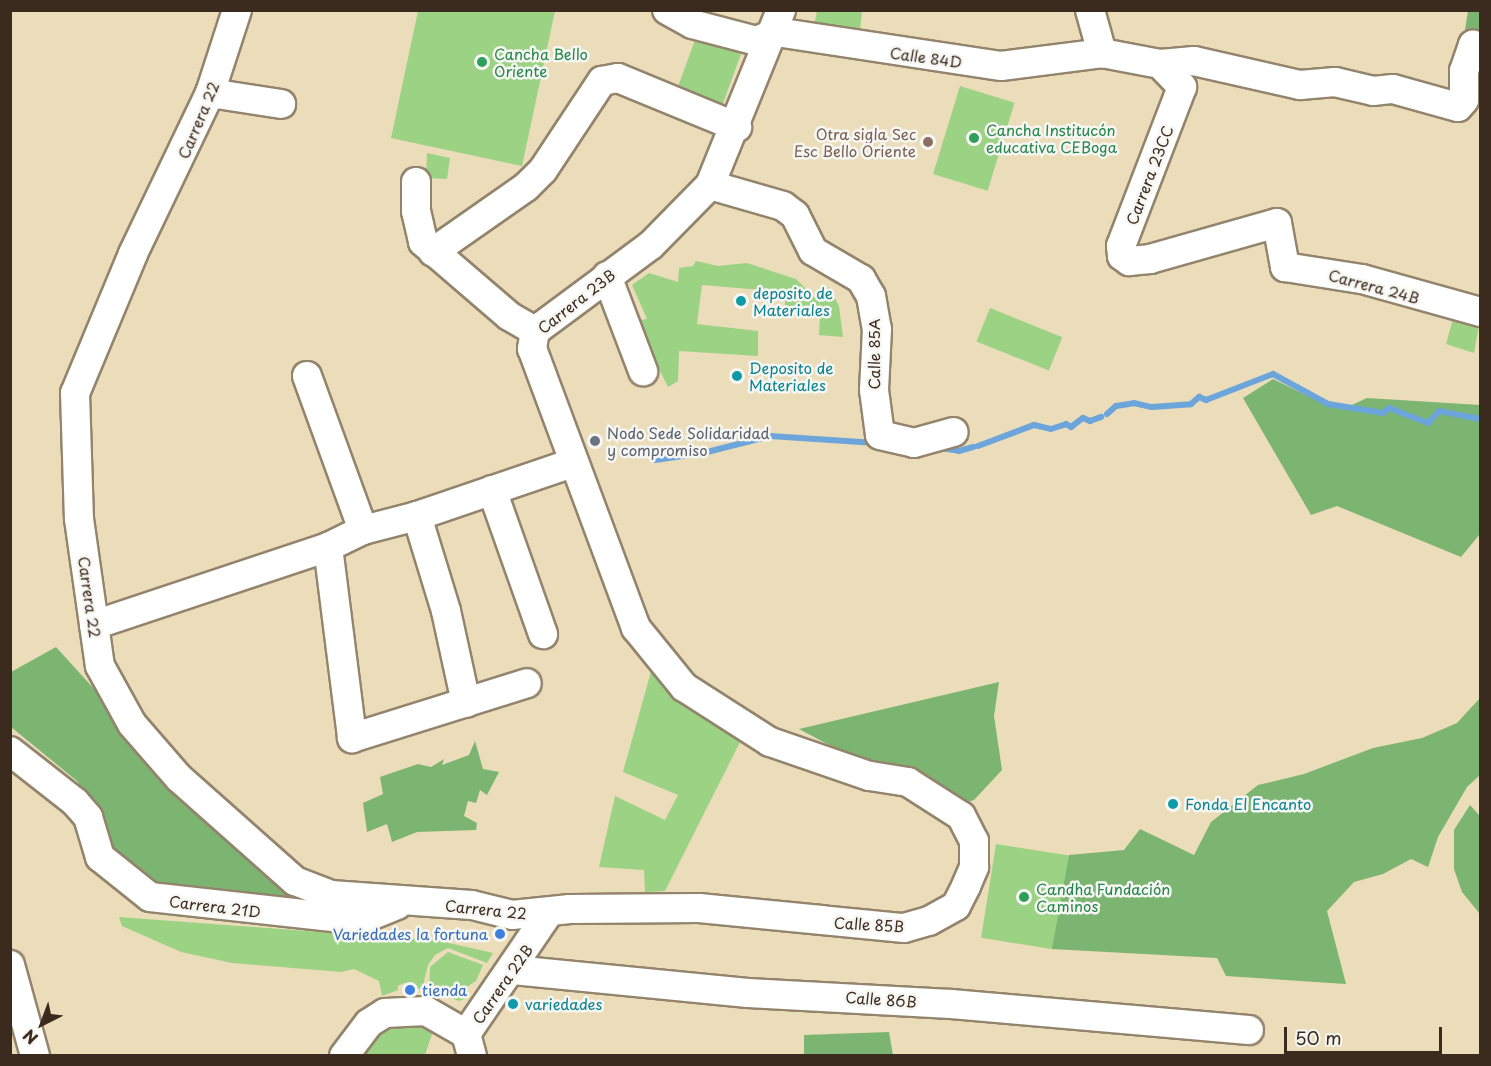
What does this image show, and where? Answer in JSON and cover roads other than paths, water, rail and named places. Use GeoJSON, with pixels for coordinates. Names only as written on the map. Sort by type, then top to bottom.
{"type":"FeatureCollection","features":[{"type":"Feature","properties":{"kind":"street","name":"Carrera 22"},"geometry":{"type":"LineString","coordinates":[[237,10],[210,93],[133,254],[75,393],[79,519],[100,666],[132,724],[179,778],[295,881],[343,898],[472,905],[512,915],[541,926]]}},
{"type":"Feature","properties":{"kind":"street","name":"Calle 84D"},"geometry":{"type":"LineString","coordinates":[[667,10],[692,24],[757,41],[778,21],[1001,66],[1102,53],[1160,64],[1194,61],[1300,85],[1335,82],[1373,91],[1393,89],[1458,107],[1464,100],[1464,71],[1473,45],[1480,50]]}},
{"type":"Feature","properties":{"kind":"street"},"geometry":{"type":"LineString","coordinates":[[1090,10],[1102,53]]}},
{"type":"Feature","properties":{"kind":"street","name":"Carrera 23B"},"geometry":{"type":"LineString","coordinates":[[636,628],[532,349],[534,331],[651,245],[710,185],[737,127],[778,21]]}},
{"type":"Feature","properties":{"kind":"street","name":"Carrera 23CC"},"geometry":{"type":"LineString","coordinates":[[1130,261],[1122,256],[1121,246],[1182,87],[1160,64]]}},
{"type":"Feature","properties":{"kind":"street"},"geometry":{"type":"LineString","coordinates":[[433,252],[526,187],[543,170],[602,81],[618,78],[737,127]]}},
{"type":"Feature","properties":{"kind":"street"},"geometry":{"type":"LineString","coordinates":[[210,93],[282,104]]}},
{"type":"Feature","properties":{"kind":"street"},"geometry":{"type":"LineString","coordinates":[[416,182],[416,211],[423,242],[509,316],[534,331]]}},
{"type":"Feature","properties":{"kind":"street","name":"Calle 85A"},"geometry":{"type":"LineString","coordinates":[[710,185],[783,206],[795,215],[813,251],[861,279],[871,296],[877,329],[874,390],[880,435],[914,443],[954,432]]}},
{"type":"Feature","properties":{"kind":"street","name":"Carrera 24B"},"geometry":{"type":"LineString","coordinates":[[1130,261],[1150,259],[1277,223],[1285,267],[1362,279],[1480,312]]}},
{"type":"Feature","properties":{"kind":"street"},"geometry":{"type":"LineString","coordinates":[[607,276],[643,371]]}},
{"type":"Feature","properties":{"kind":"street"},"geometry":{"type":"LineString","coordinates":[[307,376],[363,530]]}},
{"type":"Feature","properties":{"kind":"street"},"geometry":{"type":"LineString","coordinates":[[94,624],[327,547],[363,530],[417,516],[573,463]]}},
{"type":"Feature","properties":{"kind":"street"},"geometry":{"type":"LineString","coordinates":[[492,490],[543,634]]}},
{"type":"Feature","properties":{"kind":"street"},"geometry":{"type":"LineString","coordinates":[[417,516],[446,611],[466,703]]}},
{"type":"Feature","properties":{"kind":"street"},"geometry":{"type":"LineString","coordinates":[[327,547],[352,738],[527,683]]}},
{"type":"Feature","properties":{"kind":"street","name":"Calle 85B"},"geometry":{"type":"LineString","coordinates":[[541,926],[581,908],[699,908],[904,928],[929,921],[956,906],[974,867],[974,841],[961,816],[908,782],[869,776],[751,733],[684,687],[636,628]]}},
{"type":"Feature","properties":{"kind":"street","name":"Carrera 21D"},"geometry":{"type":"LineString","coordinates":[[13,755],[75,801],[88,817],[100,857],[150,897],[360,921],[391,906],[411,903]]}},
{"type":"Feature","properties":{"kind":"street","name":"Carrera 22B"},"geometry":{"type":"LineString","coordinates":[[469,1045],[541,926]]}},
{"type":"Feature","properties":{"kind":"street"},"geometry":{"type":"LineString","coordinates":[[10,965],[34,1056]]}},
{"type":"Feature","properties":{"kind":"street","name":"Calle 86B"},"geometry":{"type":"LineString","coordinates":[[516,966],[748,993],[951,1004],[1249,1030]]}},
{"type":"Feature","properties":{"kind":"street"},"geometry":{"type":"LineString","coordinates":[[344,1056],[369,1023],[385,1013],[426,1011],[469,1045]]}},
{"type":"Feature","properties":{"kind":"waterway"},"geometry":{"type":"LineString","coordinates":[[1107,414],[1116,406],[1134,403],[1152,407],[1191,404],[1199,397],[1206,400],[1273,374],[1328,404],[1383,413],[1389,408],[1428,423],[1439,411],[1480,419]]}},
{"type":"Feature","properties":{"kind":"waterway"},"geometry":{"type":"LineString","coordinates":[[978,446],[1034,425],[1051,429],[1066,424],[1071,427],[1083,418],[1090,421],[1101,417]]}},
{"type":"Feature","properties":{"kind":"waterway"},"geometry":{"type":"LineString","coordinates":[[655,460],[703,453],[770,436],[876,443]]}},
{"type":"Feature","properties":{"kind":"waterway"},"geometry":{"type":"LineString","coordinates":[[941,448],[959,451],[973,447]]}},
{"type":"Feature","properties":{"kind":"place","name":"Cancha Bello Oriente"},"geometry":{"type":"Point","coordinates":[482,62]}},
{"type":"Feature","properties":{"kind":"place","name":"Cancha Institucón educativa CEBoga"},"geometry":{"type":"Point","coordinates":[974,138]}},
{"type":"Feature","properties":{"kind":"place","name":"Otra sigla Sec Esc Bello Oriente"},"geometry":{"type":"Point","coordinates":[928,142]}},
{"type":"Feature","properties":{"kind":"place","name":"deposito de Materiales"},"geometry":{"type":"Point","coordinates":[741,301]}},
{"type":"Feature","properties":{"kind":"place","name":"Deposito de Materiales"},"geometry":{"type":"Point","coordinates":[737,376]}},
{"type":"Feature","properties":{"kind":"place","name":"Nodo Sede Solidaridad y compromiso"},"geometry":{"type":"Point","coordinates":[595,441]}},
{"type":"Feature","properties":{"kind":"place","name":"Fonda El Encanto"},"geometry":{"type":"Point","coordinates":[1173,804]}},
{"type":"Feature","properties":{"kind":"place","name":"Candha Fundación Caminos"},"geometry":{"type":"Point","coordinates":[1024,897]}},
{"type":"Feature","properties":{"kind":"place","name":"Variedades la fortuna"},"geometry":{"type":"Point","coordinates":[500,934]}},
{"type":"Feature","properties":{"kind":"place","name":"tienda"},"geometry":{"type":"Point","coordinates":[410,990]}},
{"type":"Feature","properties":{"kind":"place","name":"variedades"},"geometry":{"type":"Point","coordinates":[513,1004]}}]}
